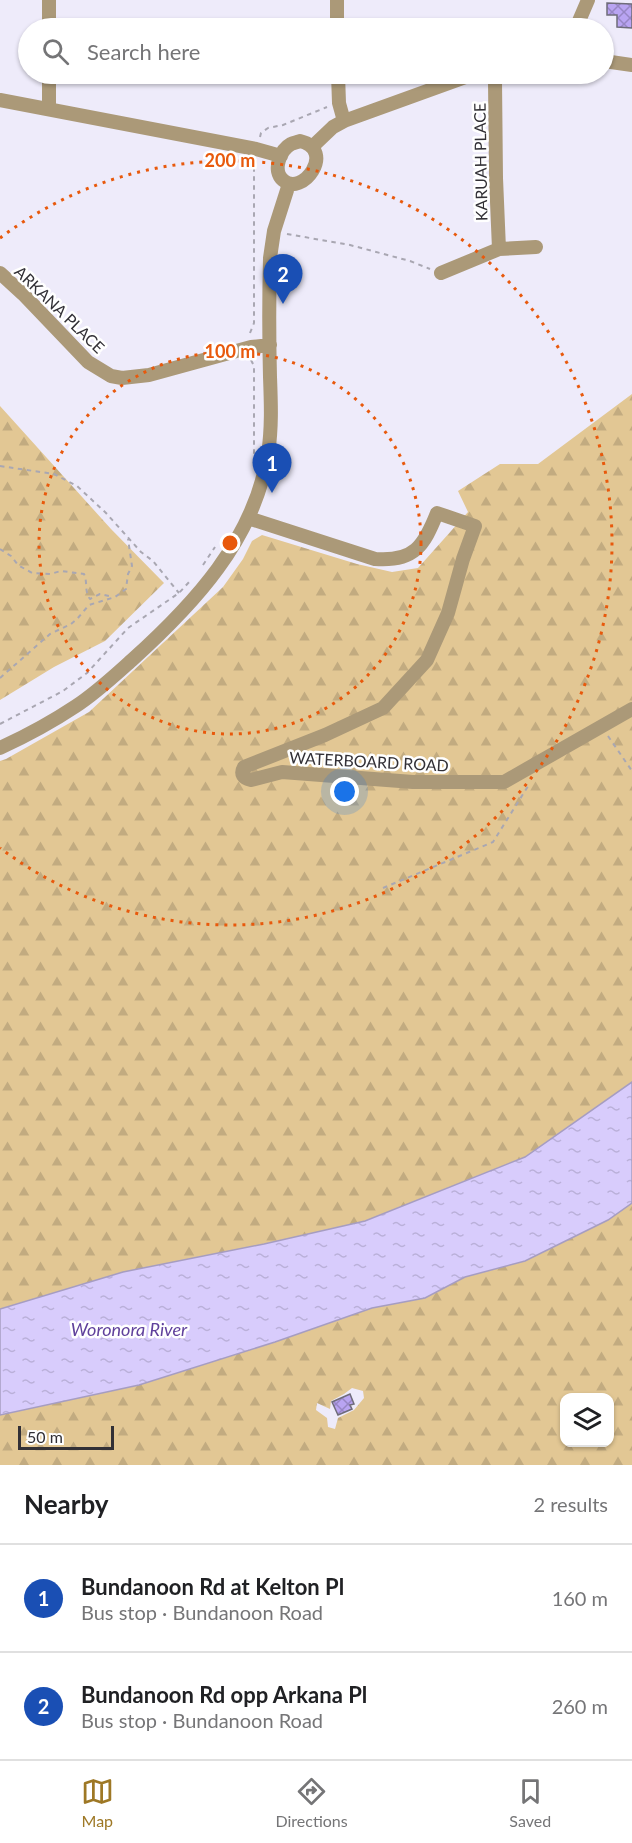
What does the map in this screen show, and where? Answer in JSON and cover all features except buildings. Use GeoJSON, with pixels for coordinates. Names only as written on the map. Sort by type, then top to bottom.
{"type":"FeatureCollection","features":[{"type":"Feature","properties":{"kind":"street"},"geometry":{"type":"LineString","coordinates":[[49,0],[49,18]]}},
{"type":"Feature","properties":{"kind":"street"},"geometry":{"type":"LineString","coordinates":[[337,0],[337,18]]}},
{"type":"Feature","properties":{"kind":"street"},"geometry":{"type":"LineString","coordinates":[[580,18],[588,0]]}},
{"type":"Feature","properties":{"kind":"street"},"geometry":{"type":"LineString","coordinates":[[614,63],[632,65]]}},
{"type":"Feature","properties":{"kind":"street"},"geometry":{"type":"LineString","coordinates":[[49,84],[49,109]]}},
{"type":"Feature","properties":{"kind":"street"},"geometry":{"type":"LineString","coordinates":[[338,84],[339,103],[344,121]]}},
{"type":"Feature","properties":{"kind":"street"},"geometry":{"type":"LineString","coordinates":[[312,147],[333,127],[344,121],[446,84]]}},
{"type":"Feature","properties":{"kind":"street","name":"KARUAH PLACE"},"geometry":{"type":"LineString","coordinates":[[495,84],[499,249]]}},
{"type":"Feature","properties":{"kind":"street"},"geometry":{"type":"LineString","coordinates":[[0,100],[256,149],[281,156]]}},
{"type":"Feature","properties":{"kind":"street"},"geometry":{"type":"LineString","coordinates":[[300,141],[312,147],[316,155],[313,169],[302,182],[295,184],[284,182],[278,173],[281,156],[292,143],[300,141]]}},
{"type":"Feature","properties":{"kind":"street"},"geometry":{"type":"LineString","coordinates":[[0,748],[78,705],[146,647],[186,609],[202,590],[232,548],[248,518],[262,478],[270,438],[270,258],[274,231],[289,184]]}},
{"type":"Feature","properties":{"kind":"street"},"geometry":{"type":"LineString","coordinates":[[441,273],[499,249],[536,247]]}},
{"type":"Feature","properties":{"kind":"street","name":"ARKANA PLACE"},"geometry":{"type":"LineString","coordinates":[[0,273],[88,362],[111,376],[122,378],[149,375],[251,347],[270,345]]}},
{"type":"Feature","properties":{"kind":"street","name":"WATERBOARD ROAD"},"geometry":{"type":"LineString","coordinates":[[248,518],[375,559],[393,560],[407,555],[422,545],[437,513],[475,526],[448,613],[427,660],[383,708],[325,735],[244,767],[242,771],[246,779],[251,780],[282,772],[413,782],[504,782],[632,709]]}},
{"type":"Feature","properties":{"kind":"path"},"geometry":{"type":"LineString","coordinates":[[254,460],[254,366],[251,360],[251,328],[254,323],[253,188],[256,149],[261,133],[268,128],[305,117],[339,103]]}},
{"type":"Feature","properties":{"kind":"path"},"geometry":{"type":"LineString","coordinates":[[274,231],[350,245],[410,261],[441,273]]}},
{"type":"Feature","properties":{"kind":"path"},"geometry":{"type":"LineString","coordinates":[[0,466],[37,470],[65,479],[77,486],[106,513],[128,539],[153,561],[179,593]]}},
{"type":"Feature","properties":{"kind":"path"},"geometry":{"type":"LineString","coordinates":[[0,678],[50,634],[71,624],[89,605],[102,603],[126,589],[128,574],[132,566],[128,539]]}},
{"type":"Feature","properties":{"kind":"path"},"geometry":{"type":"LineString","coordinates":[[203,564],[217,544]]}},
{"type":"Feature","properties":{"kind":"path"},"geometry":{"type":"LineString","coordinates":[[0,549],[11,556],[18,565],[32,573],[50,574],[61,571],[84,574],[87,581],[86,592],[90,599],[100,594],[113,597]]}},
{"type":"Feature","properties":{"kind":"path"},"geometry":{"type":"LineString","coordinates":[[0,724],[63,691],[87,673],[128,628],[179,593],[191,580]]}},
{"type":"Feature","properties":{"kind":"path"},"geometry":{"type":"LineString","coordinates":[[601,726],[632,771]]}},
{"type":"Feature","properties":{"kind":"path"},"geometry":{"type":"LineString","coordinates":[[383,888],[493,842],[534,777]]}},
{"type":"Feature","properties":{"kind":"green space"},"geometry":{"type":"Polygon","coordinates":[[[632,394],[632,1082],[525,1157],[365,1221],[123,1272],[0,1309],[0,761],[89,712],[223,587],[243,559],[252,541],[262,535],[357,564],[392,572],[418,568],[468,512],[458,491],[500,464],[538,464],[632,394]]]}},
{"type":"Feature","properties":{"kind":"green space"},"geometry":{"type":"Polygon","coordinates":[[[0,406],[111,529],[164,583],[105,641],[54,667],[0,700],[0,406]]]}},
{"type":"Feature","properties":{"kind":"green space"},"geometry":{"type":"Polygon","coordinates":[[[632,1203],[632,1465],[0,1465],[0,1415],[139,1385],[275,1342],[372,1308],[425,1298],[465,1277],[525,1261],[608,1220],[632,1203]],[[352,1388],[331,1401],[330,1409],[317,1403],[316,1410],[327,1418],[328,1427],[335,1429],[338,1418],[354,1410],[364,1398],[363,1391],[352,1388]]]}},
{"type":"Feature","properties":{"kind":"water","name":"Woronora River"},"geometry":{"type":"Polygon","coordinates":[[[632,1082],[632,1203],[608,1220],[525,1261],[465,1277],[425,1298],[372,1308],[275,1342],[139,1385],[0,1415],[0,1309],[123,1272],[365,1221],[525,1157],[632,1082]]]}},
{"type":"Feature","properties":{"kind":"place","name":"Bundanoon Rd opp Arkana Pl"},"geometry":{"type":"Point","coordinates":[283,304]}},
{"type":"Feature","properties":{"kind":"place","name":"Bundanoon Rd at Kelton Pl"},"geometry":{"type":"Point","coordinates":[272,493]}}]}
